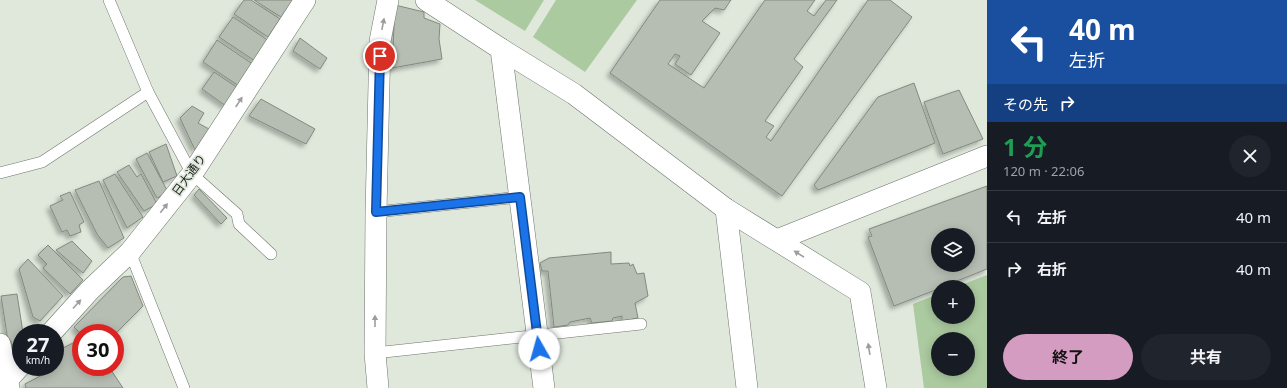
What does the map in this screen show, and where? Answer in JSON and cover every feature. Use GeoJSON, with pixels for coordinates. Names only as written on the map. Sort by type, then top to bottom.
{"type":"FeatureCollection","features":[{"type":"Feature","properties":{"kind":"street","name":"日大通り"},"geometry":{"type":"LineString","coordinates":[[59,324],[89,291],[130,252],[192,174],[305,0]]}},
{"type":"Feature","properties":{"kind":"street"},"geometry":{"type":"LineString","coordinates":[[378,388],[375,354],[376,212],[380,41],[388,0]]}},
{"type":"Feature","properties":{"kind":"street"},"geometry":{"type":"LineString","coordinates":[[426,0],[574,94],[726,209],[860,292],[876,388]]}},
{"type":"Feature","properties":{"kind":"street"},"geometry":{"type":"LineString","coordinates":[[501,49],[544,388]]}},
{"type":"Feature","properties":{"kind":"street"},"geometry":{"type":"LineString","coordinates":[[776,240],[987,156]]}},
{"type":"Feature","properties":{"kind":"street"},"geometry":{"type":"LineString","coordinates":[[726,209],[748,388]]}},
{"type":"Feature","properties":{"kind":"street"},"geometry":{"type":"LineString","coordinates":[[0,344],[5,386]]}},
{"type":"Feature","properties":{"kind":"street"},"geometry":{"type":"LineString","coordinates":[[5,386],[13,376]]}},
{"type":"Feature","properties":{"kind":"lane"},"geometry":{"type":"LineString","coordinates":[[109,0],[148,92],[192,174],[237,214],[239,224],[271,254]]}},
{"type":"Feature","properties":{"kind":"lane"},"geometry":{"type":"LineString","coordinates":[[0,173],[42,162],[148,92]]}},
{"type":"Feature","properties":{"kind":"lane"},"geometry":{"type":"LineString","coordinates":[[376,212],[520,197]]}},
{"type":"Feature","properties":{"kind":"lane"},"geometry":{"type":"LineString","coordinates":[[130,252],[184,388]]}},
{"type":"Feature","properties":{"kind":"lane"},"geometry":{"type":"LineString","coordinates":[[375,354],[641,324]]}},
{"type":"Feature","properties":{"kind":"green space"},"geometry":{"type":"Polygon","coordinates":[[[475,0],[544,0],[525,31],[475,0]]]}},
{"type":"Feature","properties":{"kind":"green space"},"geometry":{"type":"Polygon","coordinates":[[[556,0],[637,0],[585,72],[533,37],[556,0]]]}},
{"type":"Feature","properties":{"kind":"green space"},"geometry":{"type":"Polygon","coordinates":[[[987,275],[987,388],[924,388],[913,304],[931,297],[931,324],[975,324],[974,280],[987,275]]]}},
{"type":"Feature","properties":{"kind":"building"},"geometry":{"type":"Polygon","coordinates":[[[244,0],[251,0],[280,19],[268,37],[234,14],[244,0]]]}},
{"type":"Feature","properties":{"kind":"building"},"geometry":{"type":"Polygon","coordinates":[[[254,0],[293,0],[281,17],[254,0]]]}},
{"type":"Feature","properties":{"kind":"building"},"geometry":{"type":"Polygon","coordinates":[[[660,0],[731,0],[724,10],[715,8],[702,21],[720,33],[691,75],[675,64],[680,56],[675,54],[668,64],[704,88],[765,0],[815,0],[807,11],[814,16],[826,0],[837,0],[794,59],[803,67],[765,121],[774,126],[766,137],[771,141],[868,0],[890,0],[912,17],[782,196],[610,73],[660,0]]]}},
{"type":"Feature","properties":{"kind":"building"},"geometry":{"type":"Polygon","coordinates":[[[395,5],[424,12],[424,18],[440,24],[439,39],[442,59],[392,68],[395,5]]]}},
{"type":"Feature","properties":{"kind":"building"},"geometry":{"type":"Polygon","coordinates":[[[233,17],[269,41],[255,61],[219,37],[233,17]]]}},
{"type":"Feature","properties":{"kind":"building"},"geometry":{"type":"Polygon","coordinates":[[[300,38],[327,58],[320,69],[293,51],[300,38]]]}},
{"type":"Feature","properties":{"kind":"building"},"geometry":{"type":"Polygon","coordinates":[[[217,40],[254,65],[239,86],[203,62],[217,40]]]}},
{"type":"Feature","properties":{"kind":"building"},"geometry":{"type":"Polygon","coordinates":[[[214,72],[238,88],[226,106],[202,89],[214,72]]]}},
{"type":"Feature","properties":{"kind":"building"},"geometry":{"type":"Polygon","coordinates":[[[914,83],[935,143],[818,190],[814,185],[878,97],[914,83]]]}},
{"type":"Feature","properties":{"kind":"building"},"geometry":{"type":"Polygon","coordinates":[[[959,90],[983,139],[943,154],[924,102],[959,90]]]}},
{"type":"Feature","properties":{"kind":"building"},"geometry":{"type":"Polygon","coordinates":[[[261,99],[315,129],[306,144],[249,116],[261,99]]]}},
{"type":"Feature","properties":{"kind":"building"},"geometry":{"type":"Polygon","coordinates":[[[192,106],[204,113],[198,123],[209,129],[195,150],[180,118],[192,106]]]}},
{"type":"Feature","properties":{"kind":"building"},"geometry":{"type":"Polygon","coordinates":[[[166,144],[177,176],[163,182],[149,152],[166,144]]]}},
{"type":"Feature","properties":{"kind":"building"},"geometry":{"type":"Polygon","coordinates":[[[147,153],[168,192],[157,198],[136,159],[147,153]]]}},
{"type":"Feature","properties":{"kind":"building"},"geometry":{"type":"Polygon","coordinates":[[[129,165],[137,177],[141,174],[157,204],[144,211],[117,172],[129,165]]]}},
{"type":"Feature","properties":{"kind":"building"},"geometry":{"type":"Polygon","coordinates":[[[115,174],[143,217],[127,228],[103,180],[115,174]]]}},
{"type":"Feature","properties":{"kind":"building"},"geometry":{"type":"Polygon","coordinates":[[[99,181],[124,238],[108,248],[97,234],[75,190],[99,181]]]}},
{"type":"Feature","properties":{"kind":"building"},"geometry":{"type":"Polygon","coordinates":[[[987,186],[987,269],[960,280],[931,280],[931,292],[894,306],[868,237],[872,236],[869,229],[987,186]]]}},
{"type":"Feature","properties":{"kind":"building"},"geometry":{"type":"Polygon","coordinates":[[[199,189],[227,218],[221,224],[194,195],[199,189]]]}},
{"type":"Feature","properties":{"kind":"building"},"geometry":{"type":"Polygon","coordinates":[[[70,192],[84,222],[79,225],[81,232],[70,236],[67,230],[62,232],[50,206],[63,200],[60,196],[70,192]]]}},
{"type":"Feature","properties":{"kind":"building"},"geometry":{"type":"Polygon","coordinates":[[[72,241],[92,261],[83,273],[56,250],[72,241]]]}},
{"type":"Feature","properties":{"kind":"building"},"geometry":{"type":"Polygon","coordinates":[[[48,245],[83,280],[70,294],[43,268],[47,264],[38,255],[48,245]]]}},
{"type":"Feature","properties":{"kind":"building"},"geometry":{"type":"Polygon","coordinates":[[[611,252],[611,264],[629,263],[630,266],[633,264],[637,274],[644,273],[648,296],[635,303],[638,318],[622,321],[622,316],[613,318],[612,321],[592,323],[590,318],[570,322],[568,325],[554,327],[548,271],[542,271],[540,263],[549,258],[611,252]]]}},
{"type":"Feature","properties":{"kind":"building"},"geometry":{"type":"Polygon","coordinates":[[[28,259],[63,296],[40,321],[33,317],[19,269],[28,259]]]}},
{"type":"Feature","properties":{"kind":"building"},"geometry":{"type":"Polygon","coordinates":[[[131,276],[143,306],[124,325],[77,324],[123,277],[131,276]]]}},
{"type":"Feature","properties":{"kind":"building"},"geometry":{"type":"Polygon","coordinates":[[[17,294],[22,324],[12,324],[12,345],[11,341],[8,341],[1,296],[17,294]]]}},
{"type":"Feature","properties":{"kind":"building"},"geometry":{"type":"Polygon","coordinates":[[[72,344],[72,376],[115,376],[123,388],[26,388],[25,384],[40,376],[64,376],[64,348],[72,344]]]}},
{"type":"Feature","properties":{"kind":"route"},"geometry":{"type":"LineString","coordinates":[[380,56],[376,212],[520,197],[539,349]]}}]}
